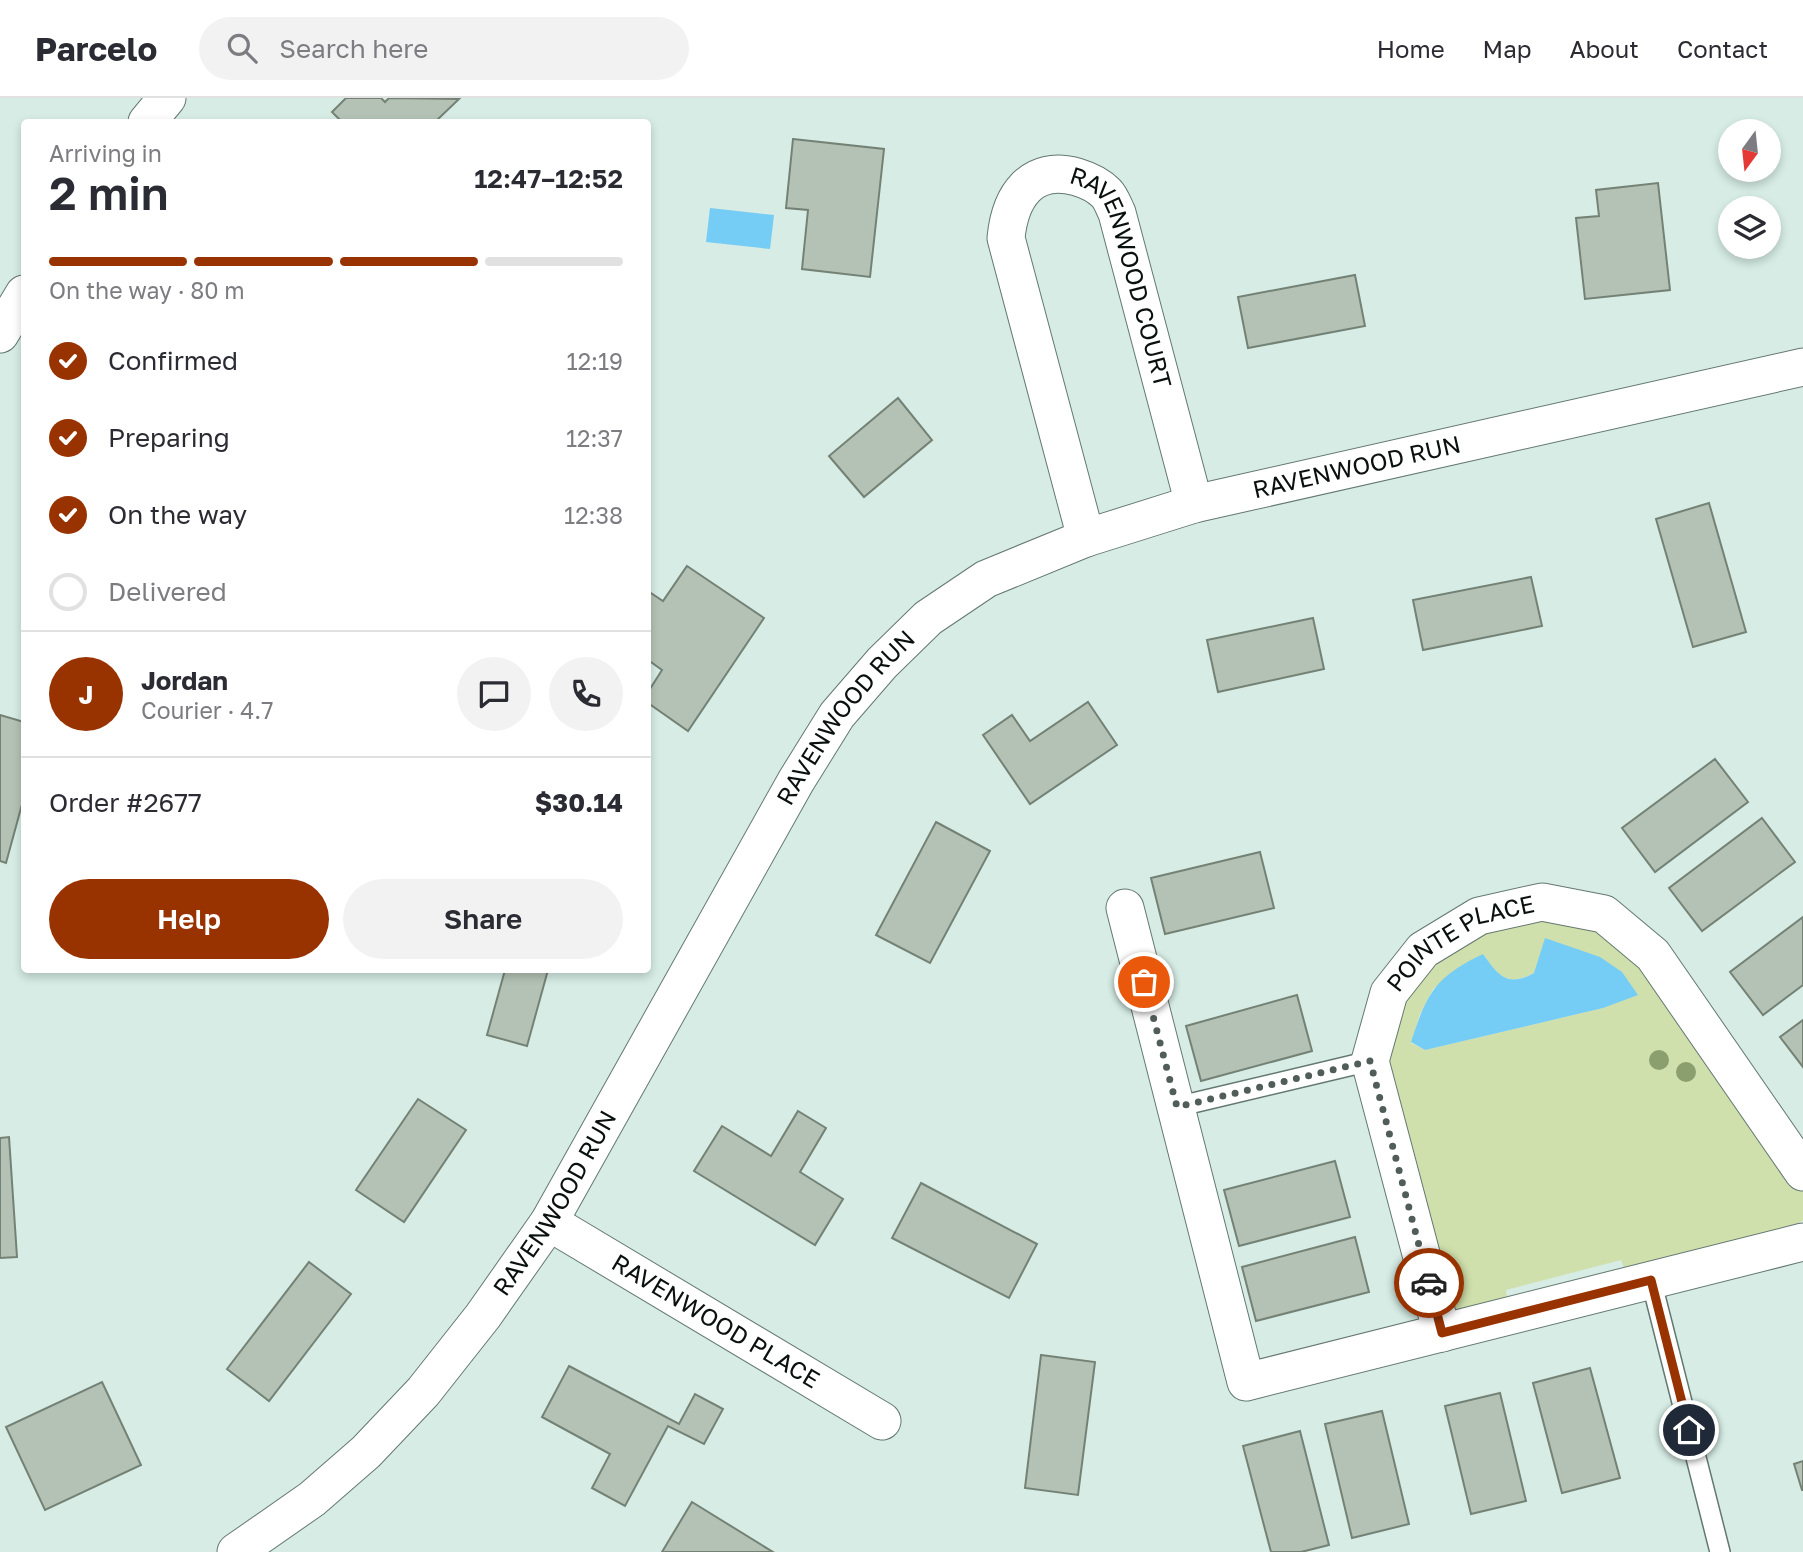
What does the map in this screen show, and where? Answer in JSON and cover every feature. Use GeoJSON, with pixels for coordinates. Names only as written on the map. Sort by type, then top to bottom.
{"type":"FeatureCollection","features":[{"type":"Feature","properties":{"kind":"street"},"geometry":{"type":"LineString","coordinates":[[150,119],[167,98]]}},
{"type":"Feature","properties":{"kind":"street","name":"RAVENWOOD COURT"},"geometry":{"type":"LineString","coordinates":[[1086,538],[1006,238],[1008,217],[1018,196],[1029,183],[1045,175],[1068,175],[1087,181],[1106,194],[1117,213],[1194,504]]}},
{"type":"Feature","properties":{"kind":"street"},"geometry":{"type":"LineString","coordinates":[[0,334],[21,299]]}},
{"type":"Feature","properties":{"kind":"street","name":"RAVENWOOD RUN"},"geometry":{"type":"LineString","coordinates":[[236,1552],[312,1499],[376,1442],[423,1392],[483,1316],[549,1222],[796,781],[837,715],[882,663],[928,618],[986,579],[1086,538],[1194,504],[1803,367]]}},
{"type":"Feature","properties":{"kind":"street","name":"POINTE PLACE"},"geometry":{"type":"LineString","coordinates":[[1370,1061],[1389,993],[1423,950],[1479,916],[1542,902],[1604,914],[1653,955],[1803,1172]]}},
{"type":"Feature","properties":{"kind":"street"},"geometry":{"type":"LineString","coordinates":[[1125,908],[1246,1382],[1803,1242]]}},
{"type":"Feature","properties":{"kind":"street"},"geometry":{"type":"LineString","coordinates":[[1370,1061],[1442,1333]]}},
{"type":"Feature","properties":{"kind":"street","name":"RAVENWOOD PLACE"},"geometry":{"type":"LineString","coordinates":[[549,1222],[882,1421]]}},
{"type":"Feature","properties":{"kind":"lane"},"geometry":{"type":"LineString","coordinates":[[1177,1107],[1370,1061]]}},
{"type":"Feature","properties":{"kind":"lane"},"geometry":{"type":"LineString","coordinates":[[1651,1280],[1720,1552]]}},
{"type":"Feature","properties":{"kind":"green space"},"geometry":{"type":"Polygon","coordinates":[[[1540,917],[1592,928],[1614,940],[1664,993],[1803,1191],[1803,1220],[1791,1228],[1624,1268],[1621,1260],[1506,1290],[1507,1299],[1456,1311],[1449,1307],[1386,1057],[1411,982],[1475,929],[1540,917]],[[1546,938],[1534,973],[1517,979],[1504,977],[1483,954],[1433,989],[1420,1014],[1411,1043],[1425,1050],[1603,1008],[1638,994],[1546,938]]]}},
{"type":"Feature","properties":{"kind":"water"},"geometry":{"type":"Polygon","coordinates":[[[710,208],[774,215],[770,249],[706,242],[710,208]]]}},
{"type":"Feature","properties":{"kind":"water"},"geometry":{"type":"Polygon","coordinates":[[[1545,938],[1600,957],[1622,972],[1638,995],[1603,1008],[1425,1050],[1411,1042],[1428,999],[1443,979],[1483,954],[1504,977],[1525,977],[1534,973],[1545,938]]]}},
{"type":"Feature","properties":{"kind":"building"},"geometry":{"type":"Polygon","coordinates":[[[346,98],[381,98],[385,102],[389,98],[459,99],[438,119],[339,119],[332,112],[346,98]]]}},
{"type":"Feature","properties":{"kind":"building"},"geometry":{"type":"Polygon","coordinates":[[[793,139],[884,149],[870,277],[802,269],[808,210],[786,208],[793,139]]]}},
{"type":"Feature","properties":{"kind":"building"},"geometry":{"type":"Polygon","coordinates":[[[1658,183],[1670,290],[1585,299],[1576,218],[1599,216],[1596,190],[1658,183]]]}},
{"type":"Feature","properties":{"kind":"building"},"geometry":{"type":"Polygon","coordinates":[[[1355,275],[1365,326],[1248,348],[1238,297],[1355,275]]]}},
{"type":"Feature","properties":{"kind":"building"},"geometry":{"type":"Polygon","coordinates":[[[898,398],[932,440],[864,497],[829,456],[898,398]]]}},
{"type":"Feature","properties":{"kind":"building"},"geometry":{"type":"Polygon","coordinates":[[[1709,503],[1746,632],[1693,647],[1656,519],[1709,503]]]}},
{"type":"Feature","properties":{"kind":"building"},"geometry":{"type":"Polygon","coordinates":[[[687,566],[764,618],[688,731],[651,705],[651,687],[662,670],[651,662],[651,593],[663,601],[687,566]]]}},
{"type":"Feature","properties":{"kind":"building"},"geometry":{"type":"Polygon","coordinates":[[[1531,577],[1542,626],[1423,650],[1413,600],[1531,577]]]}},
{"type":"Feature","properties":{"kind":"building"},"geometry":{"type":"Polygon","coordinates":[[[1313,618],[1324,669],[1218,692],[1207,640],[1313,618]]]}},
{"type":"Feature","properties":{"kind":"building"},"geometry":{"type":"Polygon","coordinates":[[[1088,702],[1117,745],[1030,804],[983,735],[1012,715],[1030,741],[1088,702]]]}},
{"type":"Feature","properties":{"kind":"building"},"geometry":{"type":"Polygon","coordinates":[[[0,715],[21,721],[21,808],[6,863],[0,861],[0,715]]]}},
{"type":"Feature","properties":{"kind":"building"},"geometry":{"type":"Polygon","coordinates":[[[1715,759],[1748,802],[1655,872],[1622,828],[1715,759]]]}},
{"type":"Feature","properties":{"kind":"building"},"geometry":{"type":"Polygon","coordinates":[[[1762,818],[1795,862],[1702,931],[1669,888],[1762,818]]]}},
{"type":"Feature","properties":{"kind":"building"},"geometry":{"type":"Polygon","coordinates":[[[936,822],[990,851],[930,963],[876,935],[936,822]]]}},
{"type":"Feature","properties":{"kind":"building"},"geometry":{"type":"Polygon","coordinates":[[[1260,852],[1274,908],[1165,934],[1151,878],[1260,852]]]}},
{"type":"Feature","properties":{"kind":"building"},"geometry":{"type":"Polygon","coordinates":[[[1803,917],[1803,985],[1763,1015],[1730,972],[1803,917]]]}},
{"type":"Feature","properties":{"kind":"building"},"geometry":{"type":"Polygon","coordinates":[[[504,973],[547,973],[527,1046],[487,1035],[504,973]]]}},
{"type":"Feature","properties":{"kind":"building"},"geometry":{"type":"Polygon","coordinates":[[[1297,995],[1312,1051],[1201,1081],[1186,1026],[1297,995]]]}},
{"type":"Feature","properties":{"kind":"building"},"geometry":{"type":"Polygon","coordinates":[[[1803,1020],[1803,1067],[1780,1037],[1803,1020]]]}},
{"type":"Feature","properties":{"kind":"building"},"geometry":{"type":"Polygon","coordinates":[[[418,1099],[466,1130],[404,1222],[356,1190],[418,1099]]]}},
{"type":"Feature","properties":{"kind":"building"},"geometry":{"type":"Polygon","coordinates":[[[798,1111],[826,1128],[800,1172],[843,1199],[815,1245],[694,1171],[722,1126],[771,1156],[798,1111]]]}},
{"type":"Feature","properties":{"kind":"building"},"geometry":{"type":"Polygon","coordinates":[[[9,1137],[17,1257],[0,1258],[0,1138],[9,1137]]]}},
{"type":"Feature","properties":{"kind":"building"},"geometry":{"type":"Polygon","coordinates":[[[1335,1161],[1350,1217],[1239,1246],[1224,1190],[1335,1161]]]}},
{"type":"Feature","properties":{"kind":"building"},"geometry":{"type":"Polygon","coordinates":[[[921,1183],[1037,1244],[1009,1298],[892,1238],[921,1183]]]}},
{"type":"Feature","properties":{"kind":"building"},"geometry":{"type":"Polygon","coordinates":[[[1355,1237],[1369,1292],[1256,1321],[1242,1267],[1355,1237]]]}},
{"type":"Feature","properties":{"kind":"building"},"geometry":{"type":"Polygon","coordinates":[[[309,1262],[351,1294],[269,1401],[227,1369],[309,1262]]]}},
{"type":"Feature","properties":{"kind":"building"},"geometry":{"type":"Polygon","coordinates":[[[1041,1355],[1095,1362],[1078,1495],[1025,1488],[1041,1355]]]}},
{"type":"Feature","properties":{"kind":"building"},"geometry":{"type":"Polygon","coordinates":[[[569,1366],[679,1424],[695,1394],[723,1409],[704,1444],[668,1426],[625,1506],[592,1488],[610,1454],[542,1417],[569,1366]]]}},
{"type":"Feature","properties":{"kind":"building"},"geometry":{"type":"Polygon","coordinates":[[[1590,1368],[1620,1478],[1562,1493],[1533,1383],[1590,1368]]]}},
{"type":"Feature","properties":{"kind":"building"},"geometry":{"type":"Polygon","coordinates":[[[102,1382],[141,1465],[45,1510],[6,1427],[102,1382]]]}},
{"type":"Feature","properties":{"kind":"building"},"geometry":{"type":"Polygon","coordinates":[[[1500,1393],[1526,1501],[1471,1514],[1445,1406],[1500,1393]]]}},
{"type":"Feature","properties":{"kind":"building"},"geometry":{"type":"Polygon","coordinates":[[[1382,1411],[1409,1524],[1352,1538],[1325,1424],[1382,1411]]]}},
{"type":"Feature","properties":{"kind":"building"},"geometry":{"type":"Polygon","coordinates":[[[1300,1431],[1329,1545],[1301,1552],[1271,1552],[1243,1446],[1300,1431]]]}},
{"type":"Feature","properties":{"kind":"building"},"geometry":{"type":"Polygon","coordinates":[[[1803,1461],[1803,1490],[1802,1490],[1794,1464],[1803,1461]]]}},
{"type":"Feature","properties":{"kind":"building"},"geometry":{"type":"Polygon","coordinates":[[[692,1502],[773,1552],[662,1552],[692,1502]]]}},
{"type":"Feature","properties":{"kind":"way so far"},"geometry":{"type":"LineString","coordinates":[[1144,982],[1177,1107],[1370,1061],[1429,1283]]}},
{"type":"Feature","properties":{"kind":"route"},"geometry":{"type":"LineString","coordinates":[[1429,1283],[1442,1333],[1651,1280],[1689,1430]]}}]}
